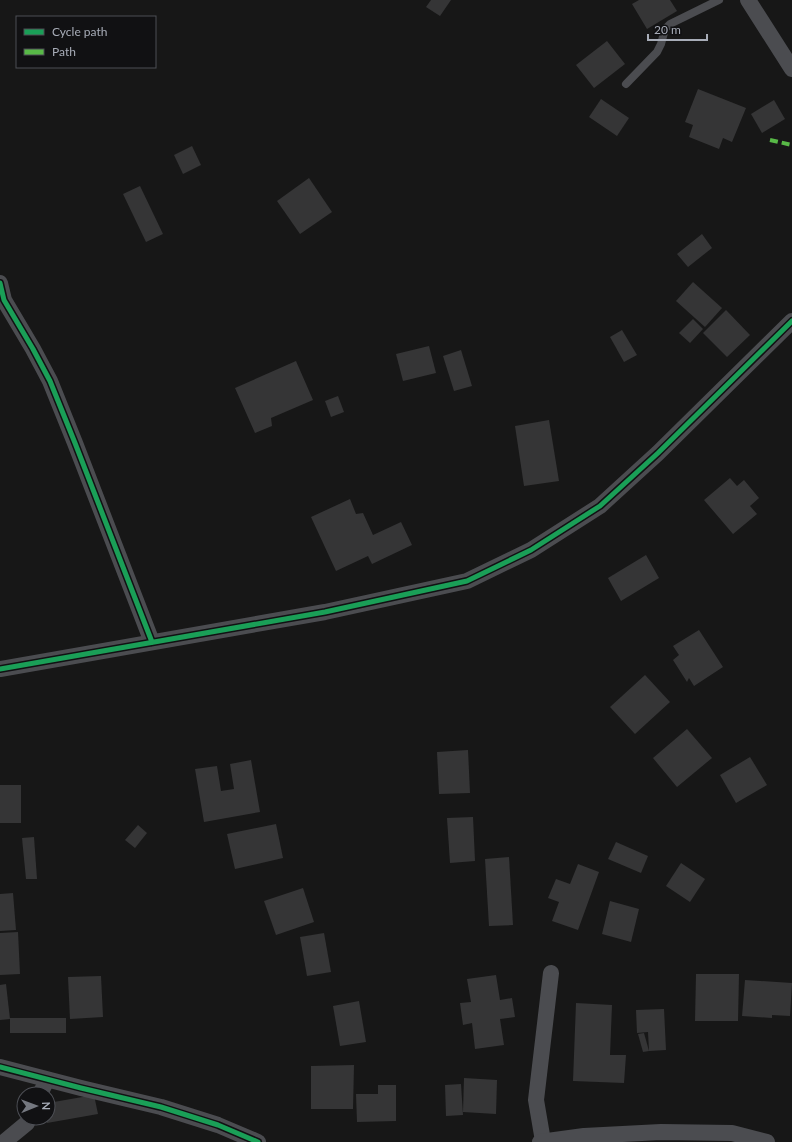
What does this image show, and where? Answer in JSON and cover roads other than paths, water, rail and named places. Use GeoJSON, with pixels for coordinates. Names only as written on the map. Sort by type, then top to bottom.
{"type":"FeatureCollection","features":[{"type":"Feature","properties":{"kind":"street"},"geometry":{"type":"LineString","coordinates":[[748,0],[792,70]]}},
{"type":"Feature","properties":{"kind":"street"},"geometry":{"type":"LineString","coordinates":[[0,283],[4,300],[50,381],[152,642]]}},
{"type":"Feature","properties":{"kind":"street"},"geometry":{"type":"LineString","coordinates":[[0,669],[325,612],[467,581],[531,550],[600,506],[658,453],[792,321]]}},
{"type":"Feature","properties":{"kind":"street"},"geometry":{"type":"LineString","coordinates":[[543,1142],[536,1100],[551,973]]}},
{"type":"Feature","properties":{"kind":"street"},"geometry":{"type":"LineString","coordinates":[[0,1067],[42,1086]]}},
{"type":"Feature","properties":{"kind":"street"},"geometry":{"type":"LineString","coordinates":[[56,1089],[161,1107],[218,1125],[258,1142]]}},
{"type":"Feature","properties":{"kind":"street"},"geometry":{"type":"LineString","coordinates":[[4,1142],[23,1126]]}},
{"type":"Feature","properties":{"kind":"street"},"geometry":{"type":"LineString","coordinates":[[540,1142],[584,1136],[669,1132],[732,1133],[767,1142]]}},
{"type":"Feature","properties":{"kind":"lane"},"geometry":{"type":"LineString","coordinates":[[626,84],[657,52],[665,29],[670,24],[719,0]]}}]}
